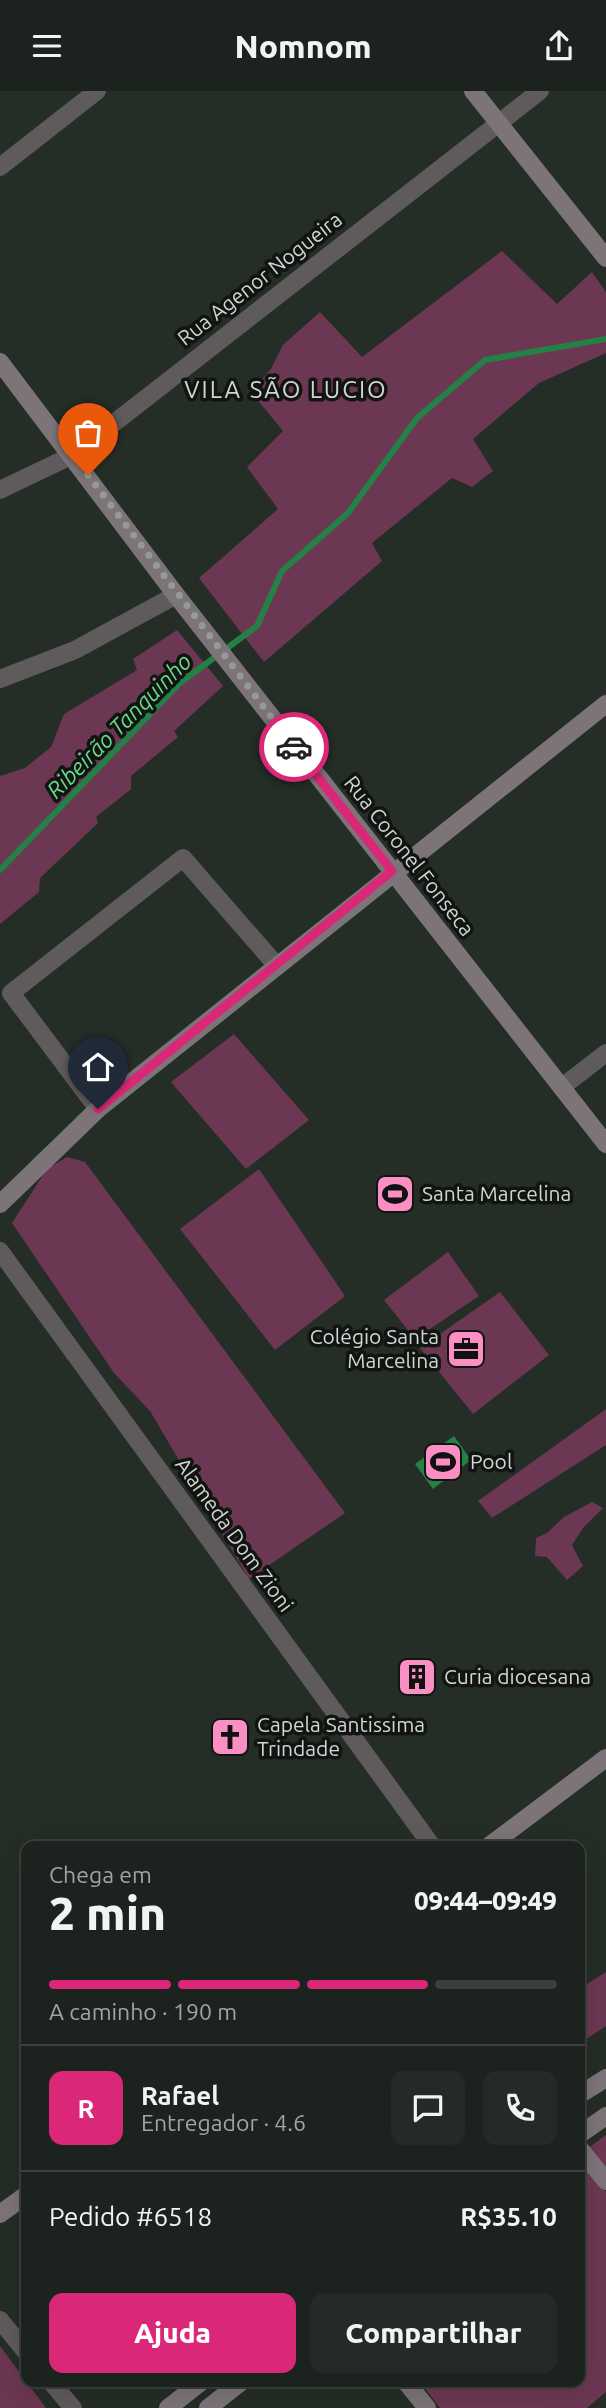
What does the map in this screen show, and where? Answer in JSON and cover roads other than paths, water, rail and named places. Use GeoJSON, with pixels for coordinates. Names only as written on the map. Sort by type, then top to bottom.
{"type":"FeatureCollection","features":[{"type":"Feature","properties":{"kind":"street"},"geometry":{"type":"LineString","coordinates":[[0,167],[97,91]]}},
{"type":"Feature","properties":{"kind":"street"},"geometry":{"type":"LineString","coordinates":[[473,91],[606,258]]}},
{"type":"Feature","properties":{"kind":"street","name":"Rua Agenor Nogueira"},"geometry":{"type":"LineString","coordinates":[[0,490],[73,455],[540,91]]}},
{"type":"Feature","properties":{"kind":"street","name":"Rua Coronel Fonseca"},"geometry":{"type":"LineString","coordinates":[[0,362],[73,455],[176,595],[606,1144]]}},
{"type":"Feature","properties":{"kind":"street"},"geometry":{"type":"LineString","coordinates":[[0,679],[75,650],[176,595]]}},
{"type":"Feature","properties":{"kind":"street"},"geometry":{"type":"LineString","coordinates":[[0,1204],[98,1109],[392,871],[606,704]]}},
{"type":"Feature","properties":{"kind":"street"},"geometry":{"type":"LineString","coordinates":[[98,1109],[11,993],[183,858],[277,966]]}},
{"type":"Feature","properties":{"kind":"street"},"geometry":{"type":"LineString","coordinates":[[562,1087],[606,1053]]}},
{"type":"Feature","properties":{"kind":"street","name":"Alameda Dom Zioni"},"geometry":{"type":"LineString","coordinates":[[0,1251],[428,1841]]}},
{"type":"Feature","properties":{"kind":"street"},"geometry":{"type":"LineString","coordinates":[[496,1841],[606,1758]]}},
{"type":"Feature","properties":{"kind":"street"},"geometry":{"type":"LineString","coordinates":[[585,2091],[606,2078]]}},
{"type":"Feature","properties":{"kind":"street"},"geometry":{"type":"LineString","coordinates":[[585,2131],[606,2116]]}},
{"type":"Feature","properties":{"kind":"street"},"geometry":{"type":"LineString","coordinates":[[585,2155],[606,2181]]}},
{"type":"Feature","properties":{"kind":"street"},"geometry":{"type":"LineString","coordinates":[[0,2214],[21,2199]]}},
{"type":"Feature","properties":{"kind":"street"},"geometry":{"type":"LineString","coordinates":[[0,2320],[21,2346]]}},
{"type":"Feature","properties":{"kind":"street"},"geometry":{"type":"LineString","coordinates":[[55,2387],[73,2408]]}},
{"type":"Feature","properties":{"kind":"street"},"geometry":{"type":"LineString","coordinates":[[168,2408],[195,2387]]}},
{"type":"Feature","properties":{"kind":"street"},"geometry":{"type":"LineString","coordinates":[[208,2408],[235,2387]]}},
{"type":"Feature","properties":{"kind":"street"},"geometry":{"type":"LineString","coordinates":[[410,2387],[427,2408]]}},
{"type":"Feature","properties":{"kind":"waterway","name":"Ribeirão Tanquinho"},"geometry":{"type":"LineString","coordinates":[[0,870],[180,683],[257,626],[282,571],[348,513],[417,418],[485,360],[606,339]]}},
{"type":"Feature","properties":{"kind":"place","name":"Santa Marcelina"},"geometry":{"type":"Point","coordinates":[395,1194]}},
{"type":"Feature","properties":{"kind":"place","name":"Colégio Santa Marcelina"},"geometry":{"type":"Point","coordinates":[466,1349]}},
{"type":"Feature","properties":{"kind":"place","name":"Pool"},"geometry":{"type":"Point","coordinates":[443,1462]}},
{"type":"Feature","properties":{"kind":"place","name":"Curia diocesana"},"geometry":{"type":"Point","coordinates":[417,1677]}},
{"type":"Feature","properties":{"kind":"place","name":"Capela Santissima Trindade"},"geometry":{"type":"Point","coordinates":[230,1737]}},
{"type":"Feature","properties":{"kind":"district","name":"VILA SÃO LUCIO"},"geometry":{"type":"Point","coordinates":[286,390]}}]}
